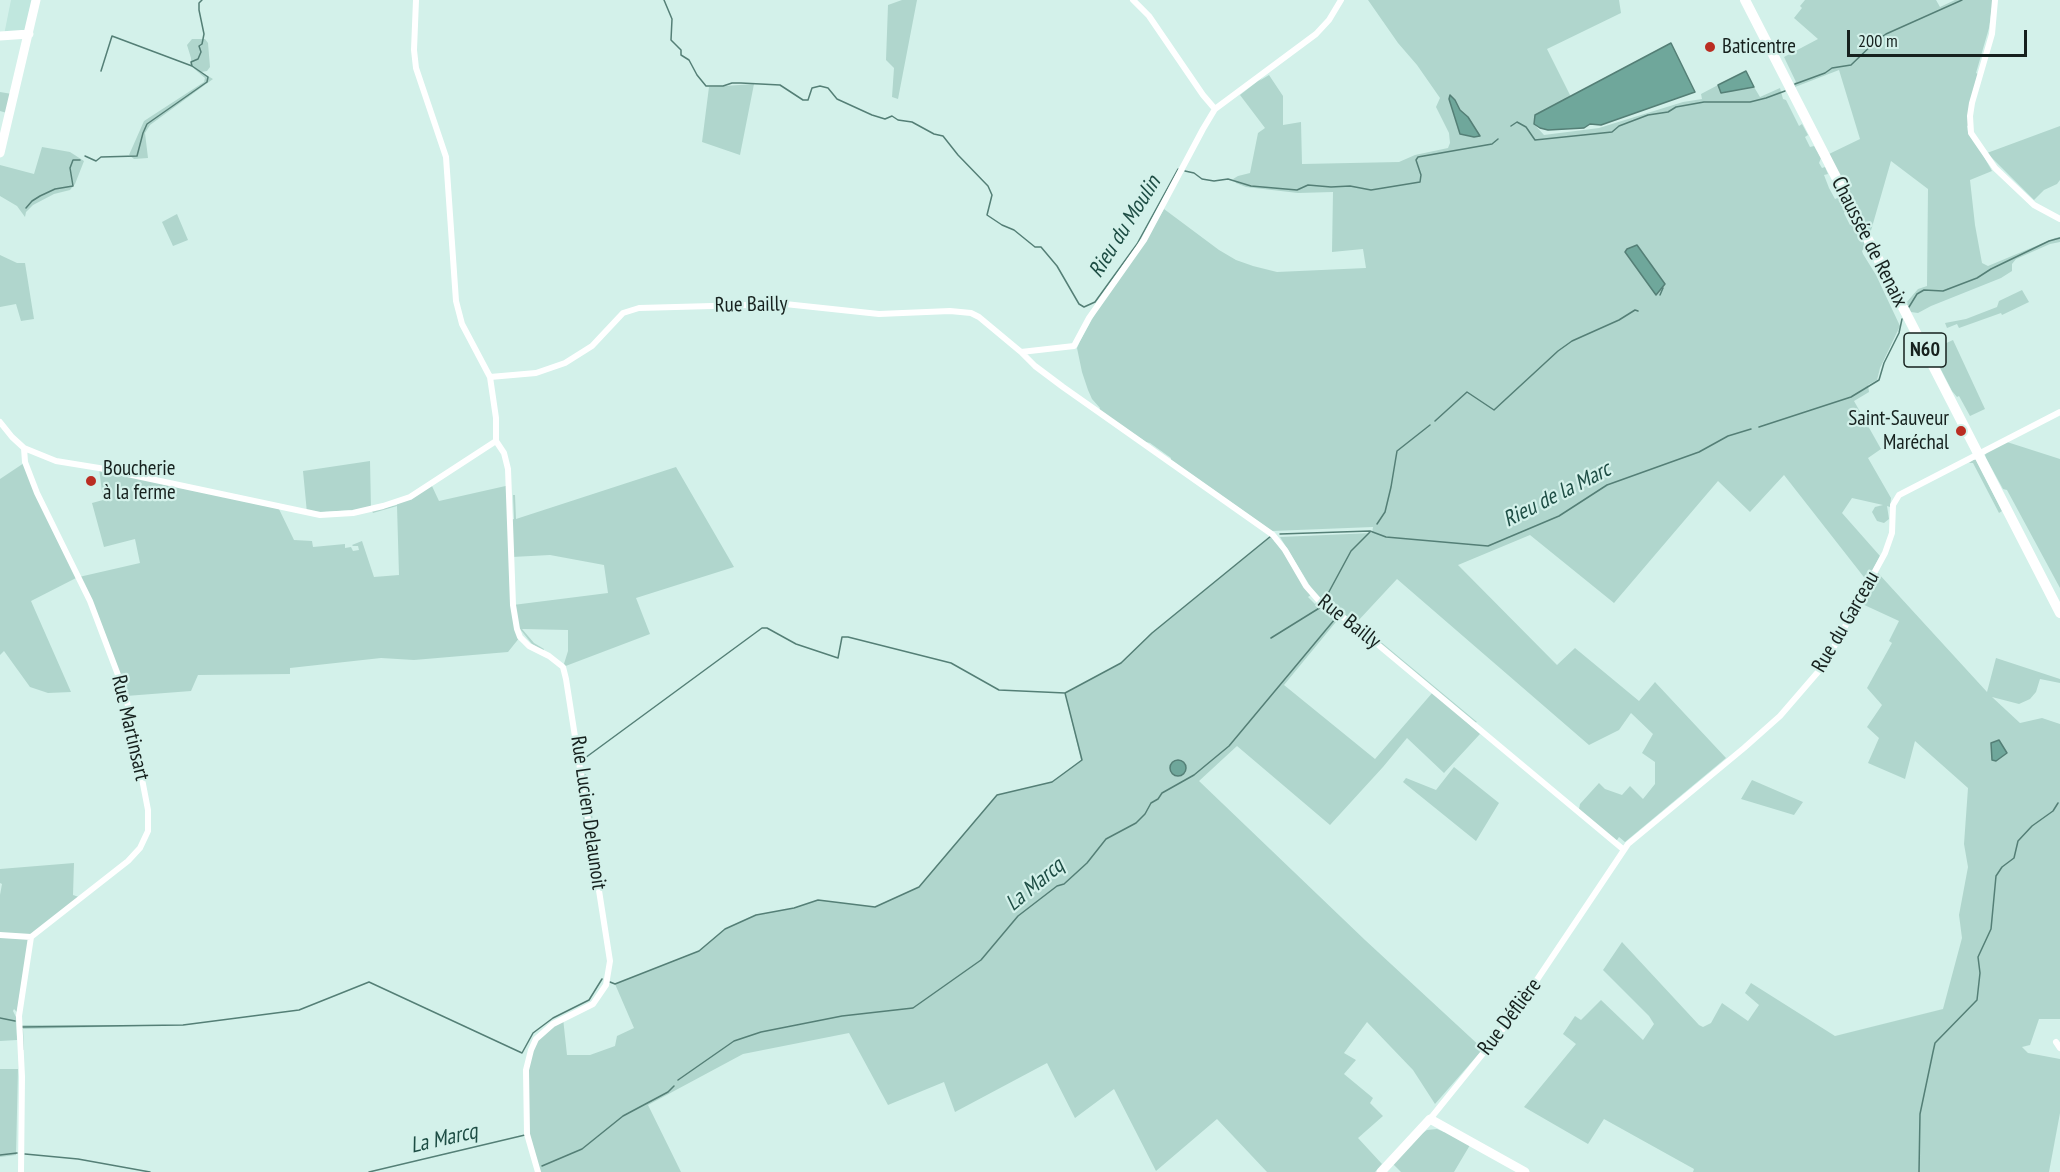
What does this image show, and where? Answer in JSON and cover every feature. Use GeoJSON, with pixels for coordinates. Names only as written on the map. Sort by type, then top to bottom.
{"type":"FeatureCollection","features":[{"type":"Feature","properties":{"kind":"main road","name":"Chaussée de Renaix"},"geometry":{"type":"LineString","coordinates":[[1744,0],[2060,613]]}},
{"type":"Feature","properties":{"kind":"street"},"geometry":{"type":"LineString","coordinates":[[0,153],[36,0]]}},
{"type":"Feature","properties":{"kind":"street"},"geometry":{"type":"LineString","coordinates":[[0,422],[24,448],[56,461],[99,468],[307,513],[337,515],[371,509],[410,497],[496,441],[496,418],[490,377],[462,324],[456,301],[447,157],[416,68],[414,50],[416,0]]}},
{"type":"Feature","properties":{"kind":"street"},"geometry":{"type":"LineString","coordinates":[[1133,0],[1149,16],[1215,110]]}},
{"type":"Feature","properties":{"kind":"street"},"geometry":{"type":"LineString","coordinates":[[1021,352],[1029,349],[1074,346],[1089,318],[1144,240],[1215,110],[1316,34],[1329,20],[1341,0]]}},
{"type":"Feature","properties":{"kind":"street"},"geometry":{"type":"LineString","coordinates":[[1995,0],[1992,34],[1972,104],[1971,133],[1995,168],[2034,205],[2060,219]]}},
{"type":"Feature","properties":{"kind":"street"},"geometry":{"type":"LineString","coordinates":[[0,36],[29,34]]}},
{"type":"Feature","properties":{"kind":"street","name":"Rue Bailly"},"geometry":{"type":"LineString","coordinates":[[490,377],[536,373],[565,363],[592,346],[623,313],[639,308],[785,304],[879,314],[964,312],[979,317],[1035,366],[1273,535],[1286,550],[1306,586],[1321,603],[1352,623],[1624,850]]}},
{"type":"Feature","properties":{"kind":"street","name":"Rue du Garceau"},"geometry":{"type":"LineString","coordinates":[[1624,850],[1628,844],[1780,716],[1824,666],[1885,553],[1892,533],[1893,505],[1899,495],[2060,412]]}},
{"type":"Feature","properties":{"kind":"street","name":"Rue Lucien Delaunoit"},"geometry":{"type":"LineString","coordinates":[[496,441],[504,453],[508,469],[513,605],[517,629],[520,637],[529,646],[549,656],[563,667],[565,673],[610,961],[606,985],[593,1004],[563,1018],[543,1031],[531,1050],[526,1070],[526,1134],[538,1172]]}},
{"type":"Feature","properties":{"kind":"street","name":"Rue Martinsart"},"geometry":{"type":"LineString","coordinates":[[24,448],[26,462],[37,493],[90,601],[126,696],[148,820],[148,831],[140,848],[128,861],[31,938]]}},
{"type":"Feature","properties":{"kind":"street","name":"Rue Déflière"},"geometry":{"type":"LineString","coordinates":[[1381,1172],[1430,1119],[1510,1020],[1624,850]]}},
{"type":"Feature","properties":{"kind":"street"},"geometry":{"type":"LineString","coordinates":[[0,935],[31,938],[19,1016],[22,1077],[21,1172]]}},
{"type":"Feature","properties":{"kind":"street"},"geometry":{"type":"LineString","coordinates":[[2056,1042],[2060,1048]]}},
{"type":"Feature","properties":{"kind":"street"},"geometry":{"type":"LineString","coordinates":[[1430,1119],[1525,1172]]}},
{"type":"Feature","properties":{"kind":"shaded area"},"geometry":{"type":"Polygon","coordinates":[[[11,0],[32,0],[26,32],[4,35],[11,0]]]}},
{"type":"Feature","properties":{"kind":"shaded area"},"geometry":{"type":"Polygon","coordinates":[[[902,0],[917,0],[898,99],[892,97],[894,68],[886,60],[888,5],[902,0]]]}},
{"type":"Feature","properties":{"kind":"shaded area"},"geometry":{"type":"Polygon","coordinates":[[[1368,0],[1619,0],[1621,13],[1547,49],[1571,97],[1535,115],[1534,124],[1544,135],[1599,128],[1683,102],[1702,99],[1701,94],[1718,85],[1721,93],[1754,87],[1760,97],[1780,88],[1783,99],[1786,100],[1799,126],[1802,124],[1808,135],[1805,137],[1810,147],[1814,146],[1821,158],[1819,163],[1822,168],[1825,167],[1828,174],[1824,175],[1829,188],[1835,199],[1840,197],[1847,210],[1844,213],[1850,225],[1853,223],[1866,246],[1862,251],[1863,254],[1876,275],[1900,326],[1880,368],[1877,380],[1868,385],[1869,392],[1854,401],[1881,449],[1868,458],[1891,498],[1890,507],[1887,506],[1889,519],[1884,523],[1877,521],[1872,512],[1875,507],[1883,505],[1852,498],[1842,513],[1880,556],[1867,581],[1784,475],[1750,512],[1718,481],[1614,603],[1530,535],[1458,565],[1557,665],[1575,648],[1639,701],[1655,682],[1726,758],[1625,842],[1619,837],[1615,843],[1579,809],[1580,804],[1599,783],[1605,789],[1622,795],[1630,786],[1643,799],[1655,784],[1655,762],[1642,753],[1653,734],[1631,713],[1619,730],[1589,745],[1397,579],[1357,622],[1477,722],[1475,723],[1318,599],[1280,537],[1372,533],[1373,527],[1272,531],[1150,443],[1099,410],[1100,408],[1092,399],[1082,372],[1077,348],[1080,341],[1096,312],[1142,247],[1164,209],[1219,250],[1236,260],[1253,266],[1277,272],[1366,268],[1363,249],[1332,252],[1333,192],[1298,193],[1246,187],[1236,183],[1233,179],[1250,173],[1258,133],[1265,128],[1240,95],[1269,75],[1283,96],[1283,125],[1301,122],[1302,164],[1399,162],[1415,155],[1448,148],[1449,133],[1436,107],[1440,98],[1368,0]],[[1637,245],[1625,253],[1656,294],[1665,284],[1637,245]]]}},
{"type":"Feature","properties":{"kind":"shaded area"},"geometry":{"type":"Polygon","coordinates":[[[1805,0],[1936,0],[1940,7],[1955,0],[1993,0],[1989,28],[1976,73],[1978,74],[1967,126],[1968,132],[1992,171],[1970,180],[1982,263],[1988,266],[2055,238],[2060,237],[2060,242],[2016,259],[2012,264],[2012,271],[2001,278],[1918,313],[1911,312],[1906,303],[1918,289],[1927,286],[1928,189],[1891,161],[1870,234],[1829,154],[1860,139],[1839,70],[1795,87],[1793,84],[1796,82],[1784,57],[1818,39],[1794,18],[1805,0]]]}},
{"type":"Feature","properties":{"kind":"shaded area"},"geometry":{"type":"Polygon","coordinates":[[[192,39],[205,39],[208,43],[210,67],[207,71],[201,72],[213,79],[150,125],[145,133],[148,158],[134,159],[129,155],[144,121],[204,82],[205,78],[191,66],[187,45],[192,39]]]}},
{"type":"Feature","properties":{"kind":"shaded area"},"geometry":{"type":"Polygon","coordinates":[[[1671,43],[1695,92],[1601,125],[1590,124],[1584,128],[1548,130],[1534,124],[1535,115],[1671,43]]]}},
{"type":"Feature","properties":{"kind":"shaded area"},"geometry":{"type":"Polygon","coordinates":[[[1746,71],[1754,87],[1721,93],[1718,85],[1746,71]]]}},
{"type":"Feature","properties":{"kind":"shaded area"},"geometry":{"type":"Polygon","coordinates":[[[754,84],[740,155],[702,142],[709,87],[754,84]]]}},
{"type":"Feature","properties":{"kind":"shaded area"},"geometry":{"type":"Polygon","coordinates":[[[0,92],[12,94],[7,113],[0,111],[0,92]]]}},
{"type":"Feature","properties":{"kind":"shaded area"},"geometry":{"type":"Polygon","coordinates":[[[1450,95],[1480,136],[1460,134],[1449,99],[1450,95]]]}},
{"type":"Feature","properties":{"kind":"shaded area"},"geometry":{"type":"Polygon","coordinates":[[[2060,126],[2060,180],[2057,184],[2044,190],[2034,200],[1987,153],[2060,126]]]}},
{"type":"Feature","properties":{"kind":"shaded area"},"geometry":{"type":"Polygon","coordinates":[[[42,147],[70,152],[84,161],[75,184],[70,190],[54,194],[33,205],[26,212],[25,217],[17,206],[0,196],[0,165],[34,174],[42,147]]]}},
{"type":"Feature","properties":{"kind":"shaded area"},"geometry":{"type":"Polygon","coordinates":[[[177,214],[188,240],[173,246],[162,222],[177,214]]]}},
{"type":"Feature","properties":{"kind":"shaded area"},"geometry":{"type":"Polygon","coordinates":[[[1637,245],[1665,284],[1656,295],[1625,252],[1637,245]]]}},
{"type":"Feature","properties":{"kind":"shaded area"},"geometry":{"type":"Polygon","coordinates":[[[0,255],[17,263],[25,263],[34,319],[21,321],[16,304],[0,307],[0,255]]]}},
{"type":"Feature","properties":{"kind":"shaded area"},"geometry":{"type":"Polygon","coordinates":[[[2022,290],[2029,302],[2002,315],[2001,313],[1959,328],[1957,324],[1947,328],[1945,323],[1966,319],[1997,307],[1999,301],[2022,290]]]}},
{"type":"Feature","properties":{"kind":"shaded area"},"geometry":{"type":"Polygon","coordinates":[[[1953,340],[1985,409],[1970,416],[1959,396],[1957,397],[1952,391],[1931,350],[1953,340]]]}},
{"type":"Feature","properties":{"kind":"shaded area"},"geometry":{"type":"Polygon","coordinates":[[[2007,442],[2060,459],[2060,588],[2007,490],[2003,489],[1986,458],[1987,452],[2007,442]]]}},
{"type":"Feature","properties":{"kind":"shaded area"},"geometry":{"type":"Polygon","coordinates":[[[1976,460],[2002,511],[1999,513],[1973,463],[1969,463],[1976,460]]]}},
{"type":"Feature","properties":{"kind":"shaded area"},"geometry":{"type":"Polygon","coordinates":[[[370,461],[371,509],[307,513],[303,471],[370,461]]]}},
{"type":"Feature","properties":{"kind":"shaded area"},"geometry":{"type":"Polygon","coordinates":[[[24,463],[79,577],[140,563],[135,539],[104,547],[92,503],[103,500],[99,468],[278,507],[294,540],[312,541],[313,547],[345,544],[345,548],[351,547],[353,551],[359,550],[358,546],[352,545],[362,541],[374,577],[399,575],[397,506],[373,513],[372,511],[397,505],[397,502],[431,484],[439,501],[510,485],[511,520],[514,519],[513,495],[515,495],[516,519],[676,467],[734,567],[636,598],[650,634],[563,667],[568,651],[568,630],[522,629],[534,643],[544,649],[543,651],[532,644],[520,629],[520,637],[508,652],[414,660],[381,658],[290,668],[290,674],[198,675],[191,691],[126,696],[78,577],[31,601],[71,692],[48,693],[30,687],[4,651],[0,655],[0,479],[24,463]],[[550,555],[512,557],[513,605],[608,593],[604,565],[550,555]]]}},
{"type":"Feature","properties":{"kind":"shaded area"},"geometry":{"type":"Polygon","coordinates":[[[1271,536],[1311,595],[1308,597],[1315,604],[1317,602],[1340,617],[1284,685],[1375,759],[1433,692],[1480,734],[1444,773],[1407,738],[1330,825],[1237,746],[1199,781],[1483,1049],[1435,1104],[1413,1070],[1367,1022],[1344,1053],[1356,1060],[1344,1074],[1373,1098],[1370,1103],[1383,1116],[1358,1138],[1382,1164],[1375,1172],[1267,1172],[1217,1119],[1156,1171],[1114,1089],[1075,1118],[1047,1063],[955,1112],[944,1082],[888,1105],[849,1033],[743,1054],[648,1105],[681,1172],[538,1172],[527,1134],[527,1061],[543,1031],[563,1018],[567,1055],[590,1055],[615,1046],[617,1036],[634,1028],[615,984],[699,951],[725,929],[756,915],[794,908],[818,900],[875,907],[919,887],[997,795],[1052,782],[1081,760],[1065,693],[1121,663],[1152,633],[1271,536]]]}},
{"type":"Feature","properties":{"kind":"shaded area"},"geometry":{"type":"Polygon","coordinates":[[[1878,573],[1987,692],[1996,658],[2060,679],[2060,683],[2040,679],[2036,692],[2030,699],[2019,704],[1992,697],[2020,723],[2042,718],[2060,724],[2060,1019],[2039,1019],[2030,1045],[2022,1047],[2028,1053],[2060,1059],[2060,1113],[2049,1172],[1693,1172],[1694,1169],[1604,1119],[1588,1144],[1524,1107],[1576,1044],[1563,1034],[1575,1016],[1581,1020],[1601,1000],[1643,1040],[1654,1024],[1649,1016],[1603,970],[1622,942],[1703,1027],[1711,1023],[1722,1003],[1748,1021],[1759,1005],[1745,993],[1751,983],[1835,1036],[1943,1009],[1962,938],[1959,915],[1968,867],[1964,844],[1968,788],[1915,741],[1905,779],[1868,763],[1879,738],[1867,727],[1882,705],[1867,688],[1892,643],[1889,641],[1899,621],[1860,603],[1878,573]]]}},
{"type":"Feature","properties":{"kind":"shaded area"},"geometry":{"type":"Polygon","coordinates":[[[1999,740],[2007,753],[1996,761],[1992,760],[1991,743],[1999,740]]]}},
{"type":"Feature","properties":{"kind":"shaded area"},"geometry":{"type":"Polygon","coordinates":[[[1175,760],[1181,760],[1186,768],[1184,774],[1175,776],[1170,771],[1170,765],[1175,760]]]}},
{"type":"Feature","properties":{"kind":"shaded area"},"geometry":{"type":"Polygon","coordinates":[[[1454,767],[1499,803],[1476,841],[1403,782],[1406,778],[1436,790],[1454,767]]]}},
{"type":"Feature","properties":{"kind":"shaded area"},"geometry":{"type":"Polygon","coordinates":[[[577,774],[579,774],[592,855],[588,856],[577,774]]]}},
{"type":"Feature","properties":{"kind":"shaded area"},"geometry":{"type":"Polygon","coordinates":[[[586,774],[603,887],[601,887],[584,775],[586,774]]]}},
{"type":"Feature","properties":{"kind":"shaded area"},"geometry":{"type":"Polygon","coordinates":[[[1752,780],[1803,802],[1794,815],[1741,799],[1752,780]]]}},
{"type":"Feature","properties":{"kind":"shaded area"},"geometry":{"type":"Polygon","coordinates":[[[74,863],[73,895],[82,898],[41,928],[28,944],[17,1012],[14,1009],[13,1011],[16,1017],[17,1040],[0,1041],[0,895],[2,884],[0,883],[0,869],[74,863]]]}},
{"type":"Feature","properties":{"kind":"shaded area"},"geometry":{"type":"Polygon","coordinates":[[[21,1025],[183,1025],[23,1029],[23,1050],[21,1025]]]}},
{"type":"Feature","properties":{"kind":"shaded area"},"geometry":{"type":"Polygon","coordinates":[[[0,1069],[18,1069],[16,1155],[0,1157],[0,1069]]]}},
{"type":"Feature","properties":{"kind":"shaded area"},"geometry":{"type":"Polygon","coordinates":[[[1437,1129],[1470,1145],[1454,1172],[1401,1172],[1393,1164],[1418,1136],[1427,1130],[1437,1129]]]}},
{"type":"Feature","properties":{"kind":"waterway","name":"Rieu du Moulin"},"geometry":{"type":"LineString","coordinates":[[85,156],[96,161],[101,157],[137,156],[147,124],[207,82],[208,77],[192,66],[191,62],[198,59],[201,52],[199,46],[202,44],[204,34],[199,3],[202,0]]}},
{"type":"Feature","properties":{"kind":"waterway","name":"Rieu du Moulin"},"geometry":{"type":"LineString","coordinates":[[664,0],[672,19],[671,40],[681,50],[681,55],[689,60],[706,86],[723,86],[732,83],[780,85],[803,100],[808,100],[812,88],[820,86],[828,88],[837,99],[872,115],[885,119],[892,116],[943,136],[988,186],[992,195],[987,215],[1014,230],[1035,247],[1041,247],[1057,266],[1079,304],[1084,307],[1095,302],[1137,244],[1178,169]]}},
{"type":"Feature","properties":{"kind":"waterway","name":"Rieu du Moulin"},"geometry":{"type":"LineString","coordinates":[[1795,84],[1825,73],[1832,68],[1851,65],[1886,34],[1962,0]]}},
{"type":"Feature","properties":{"kind":"waterway"},"geometry":{"type":"LineString","coordinates":[[101,71],[112,36],[192,66]]}},
{"type":"Feature","properties":{"kind":"waterway","name":"Rieu du Moulin"},"geometry":{"type":"LineString","coordinates":[[1511,126],[1517,122],[1526,127],[1535,140],[1612,132],[1619,126],[1648,115],[1668,112],[1676,107],[1704,102],[1750,102],[1785,91]]}},
{"type":"Feature","properties":{"kind":"waterway","name":"Rieu du Moulin"},"geometry":{"type":"LineString","coordinates":[[1185,171],[1194,173],[1202,179],[1214,181],[1228,179],[1251,186],[1297,190],[1308,185],[1350,186],[1371,190],[1420,182],[1421,175],[1416,160],[1418,157],[1492,144],[1498,139]]}},
{"type":"Feature","properties":{"kind":"waterway","name":"Rieu du Moulin"},"geometry":{"type":"LineString","coordinates":[[26,208],[40,196],[55,189],[73,186],[70,168],[73,160],[80,160]]}},
{"type":"Feature","properties":{"kind":"waterway"},"geometry":{"type":"LineString","coordinates":[[1909,307],[1917,294],[1924,290],[1943,291],[1977,278],[2049,241],[2060,238]]}},
{"type":"Feature","properties":{"kind":"waterway"},"geometry":{"type":"LineString","coordinates":[[1660,295],[1663,288]]}},
{"type":"Feature","properties":{"kind":"waterway"},"geometry":{"type":"LineString","coordinates":[[1435,421],[1467,392],[1494,410],[1572,341],[1619,320],[1635,310],[1638,311]]}},
{"type":"Feature","properties":{"kind":"waterway"},"geometry":{"type":"LineString","coordinates":[[1759,427],[1851,397],[1879,380],[1884,363],[1899,333],[1902,319]]}},
{"type":"Feature","properties":{"kind":"waterway"},"geometry":{"type":"LineString","coordinates":[[1377,524],[1385,512],[1397,451],[1430,425]]}},
{"type":"Feature","properties":{"kind":"waterway","name":"Rieu de la Marc"},"geometry":{"type":"LineString","coordinates":[[1280,534],[1370,531],[1386,537],[1488,546],[1559,516],[1607,485],[1699,452],[1728,436],[1751,429]]}},
{"type":"Feature","properties":{"kind":"waterway","name":"La Marcq"},"geometry":{"type":"LineString","coordinates":[[1324,601],[1351,551],[1370,532]]}},
{"type":"Feature","properties":{"kind":"waterway"},"geometry":{"type":"LineString","coordinates":[[610,982],[615,984],[699,951],[725,929],[756,915],[794,908],[818,900],[875,907],[919,887],[997,795],[1052,782],[1082,760],[1065,693],[1121,663],[1152,633],[1271,536]]}},
{"type":"Feature","properties":{"kind":"waterway","name":"La Marcq"},"geometry":{"type":"LineString","coordinates":[[678,1080],[734,1041],[761,1032],[842,1016],[913,1008],[981,960],[1018,916],[1057,886],[1064,884],[1087,863],[1106,839],[1136,823],[1162,793],[1194,775],[1229,746],[1335,619],[1321,607],[1271,638]]}},
{"type":"Feature","properties":{"kind":"waterway"},"geometry":{"type":"LineString","coordinates":[[585,758],[762,628],[767,628],[796,644],[838,658],[842,637],[848,637],[951,663],[999,690],[1065,693]]}},
{"type":"Feature","properties":{"kind":"waterway"},"geometry":{"type":"LineString","coordinates":[[1919,1172],[1920,1114],[1935,1043],[1977,1000],[1980,973],[1978,957],[1991,929],[1996,876],[2002,867],[2014,858],[2018,841],[2032,826],[2053,811],[2058,803]]}},
{"type":"Feature","properties":{"kind":"waterway"},"geometry":{"type":"LineString","coordinates":[[21,1027],[183,1025],[299,1010],[369,982],[522,1053],[533,1033],[553,1018],[589,1000],[602,979]]}},
{"type":"Feature","properties":{"kind":"waterway"},"geometry":{"type":"LineString","coordinates":[[0,1018],[15,1021]]}},
{"type":"Feature","properties":{"kind":"waterway","name":"La Marcq"},"geometry":{"type":"LineString","coordinates":[[542,1166],[582,1149],[623,1116],[668,1092],[674,1086]]}},
{"type":"Feature","properties":{"kind":"waterway","name":"La Marcq"},"geometry":{"type":"LineString","coordinates":[[369,1172],[525,1135]]}},
{"type":"Feature","properties":{"kind":"waterway","name":"Rieu de la Marc"},"geometry":{"type":"LineString","coordinates":[[0,1155],[17,1153]]}},
{"type":"Feature","properties":{"kind":"waterway","name":"La Marcq"},"geometry":{"type":"LineString","coordinates":[[25,1154],[78,1159],[150,1172]]}},
{"type":"Feature","properties":{"kind":"place","name":"Baticentre"},"geometry":{"type":"Point","coordinates":[1710,47]}},
{"type":"Feature","properties":{"kind":"place","name":"Saint-Sauveur Maréchal"},"geometry":{"type":"Point","coordinates":[1961,431]}},
{"type":"Feature","properties":{"kind":"place","name":"Boucherie à la ferme"},"geometry":{"type":"Point","coordinates":[91,481]}}]}
